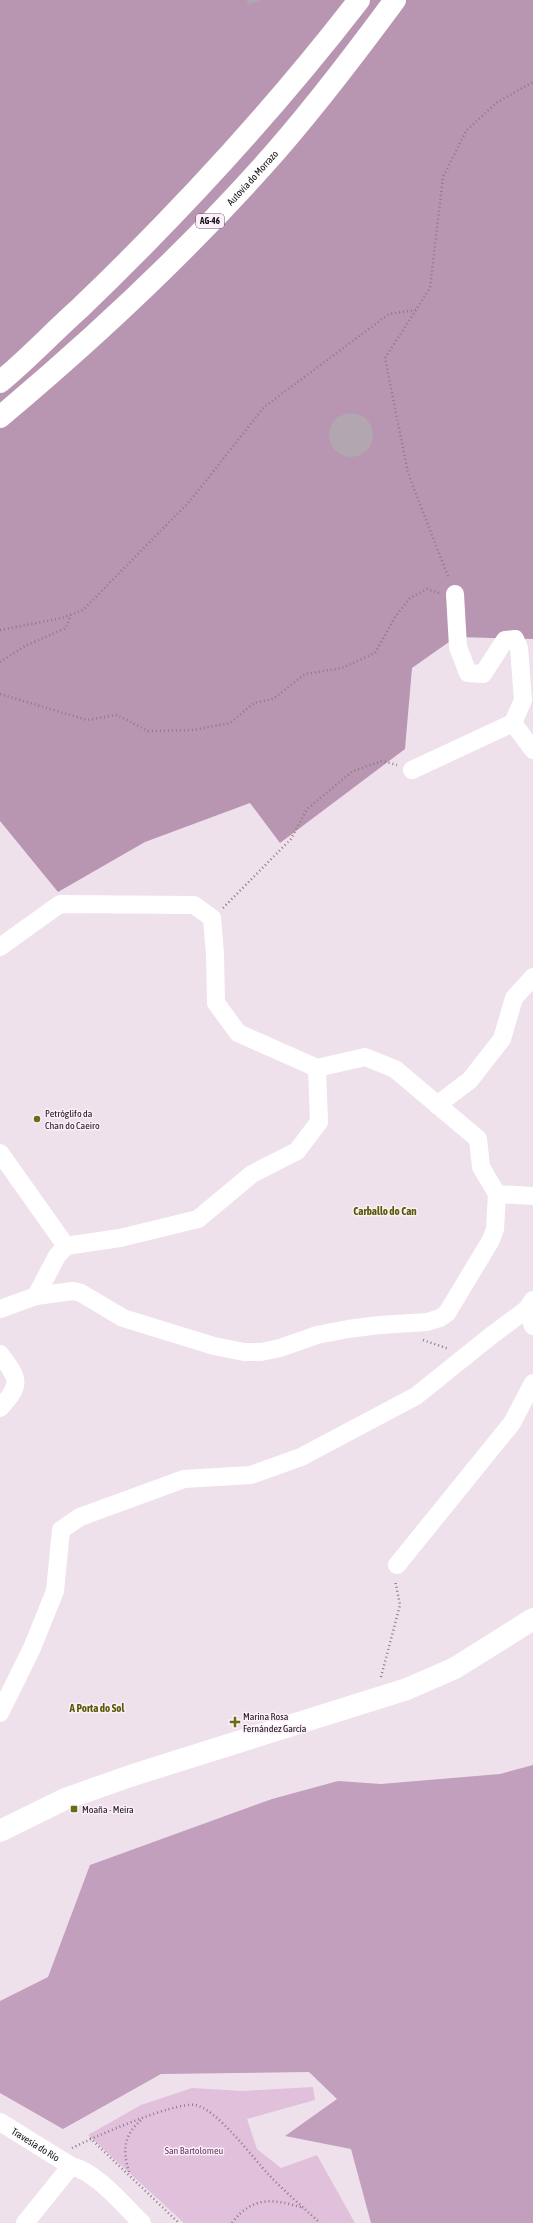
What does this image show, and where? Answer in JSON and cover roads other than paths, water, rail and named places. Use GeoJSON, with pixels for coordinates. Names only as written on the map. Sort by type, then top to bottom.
{"type":"FeatureCollection","features":[{"type":"Feature","properties":{"kind":"main road"},"geometry":{"type":"LineString","coordinates":[[0,382],[136,254],[242,142],[323,46],[359,0]]}},
{"type":"Feature","properties":{"kind":"main road","name":"Autovía do Morrazo"},"geometry":{"type":"LineString","coordinates":[[0,417],[55,371],[160,272],[262,167],[358,50],[396,0]]}},
{"type":"Feature","properties":{"kind":"main road"},"geometry":{"type":"LineString","coordinates":[[0,1831],[65,1799],[133,1775],[407,1689],[455,1668],[533,1619]]}},
{"type":"Feature","properties":{"kind":"street"},"geometry":{"type":"LineString","coordinates":[[448,595],[458,647],[468,673],[483,674],[505,640],[515,639],[519,648],[523,700]]}},
{"type":"Feature","properties":{"kind":"street"},"geometry":{"type":"LineString","coordinates":[[412,770],[513,723],[533,679]]}},
{"type":"Feature","properties":{"kind":"street"},"geometry":{"type":"LineString","coordinates":[[513,723],[533,750]]}},
{"type":"Feature","properties":{"kind":"street"},"geometry":{"type":"LineString","coordinates":[[0,947],[60,904],[194,905],[212,918],[216,954],[216,1003],[238,1033],[317,1068],[365,1057],[395,1069],[478,1139],[480,1167],[497,1194],[495,1229],[491,1240],[447,1312],[440,1318],[427,1322],[379,1325],[348,1329],[317,1336],[280,1348],[261,1352],[244,1352],[214,1346],[123,1318],[80,1293],[73,1291],[36,1296],[0,1309]]}},
{"type":"Feature","properties":{"kind":"street"},"geometry":{"type":"LineString","coordinates":[[437,1104],[470,1080],[502,1040],[514,998],[533,977]]}},
{"type":"Feature","properties":{"kind":"street"},"geometry":{"type":"LineString","coordinates":[[36,1296],[57,1256],[66,1246],[120,1238],[198,1219],[252,1174],[296,1151],[319,1122],[317,1068]]}},
{"type":"Feature","properties":{"kind":"street"},"geometry":{"type":"LineString","coordinates":[[0,1153],[5,1170],[66,1246]]}},
{"type":"Feature","properties":{"kind":"street"},"geometry":{"type":"LineString","coordinates":[[497,1194],[533,1196]]}},
{"type":"Feature","properties":{"kind":"street"},"geometry":{"type":"LineString","coordinates":[[0,1713],[32,1648],[55,1591],[61,1530],[80,1517],[184,1479],[251,1475],[301,1457],[416,1396],[492,1335],[531,1312]]}},
{"type":"Feature","properties":{"kind":"street"},"geometry":{"type":"LineString","coordinates":[[0,1354],[10,1367],[16,1381],[15,1389],[0,1408]]}},
{"type":"Feature","properties":{"kind":"street"},"geometry":{"type":"LineString","coordinates":[[397,1565],[512,1423],[533,1383]]}},
{"type":"Feature","properties":{"kind":"street","name":"Travesía do Río"},"geometry":{"type":"LineString","coordinates":[[0,2122],[71,2166],[80,2168],[92,2176],[142,2223]]}},
{"type":"Feature","properties":{"kind":"street"},"geometry":{"type":"LineString","coordinates":[[25,2223],[71,2166]]}},
{"type":"Feature","properties":{"kind":"place","name":"Petróglifo da Chan do Caeiro"},"geometry":{"type":"Point","coordinates":[37,1119]}},
{"type":"Feature","properties":{"kind":"place","name":"Marina Rosa Fernández García"},"geometry":{"type":"Point","coordinates":[235,1722]}},
{"type":"Feature","properties":{"kind":"place","name":"Moaña - Meira"},"geometry":{"type":"Point","coordinates":[74,1809]}},
{"type":"Feature","properties":{"kind":"district","name":"Carballo do Can"},"geometry":{"type":"Point","coordinates":[385,1211]}},
{"type":"Feature","properties":{"kind":"district","name":"A Porta do Sol"},"geometry":{"type":"Point","coordinates":[97,1708]}},
{"type":"Feature","properties":{"kind":"park label","name":"San Bartolomeu"},"geometry":{"type":"Point","coordinates":[194,2150]}}]}
